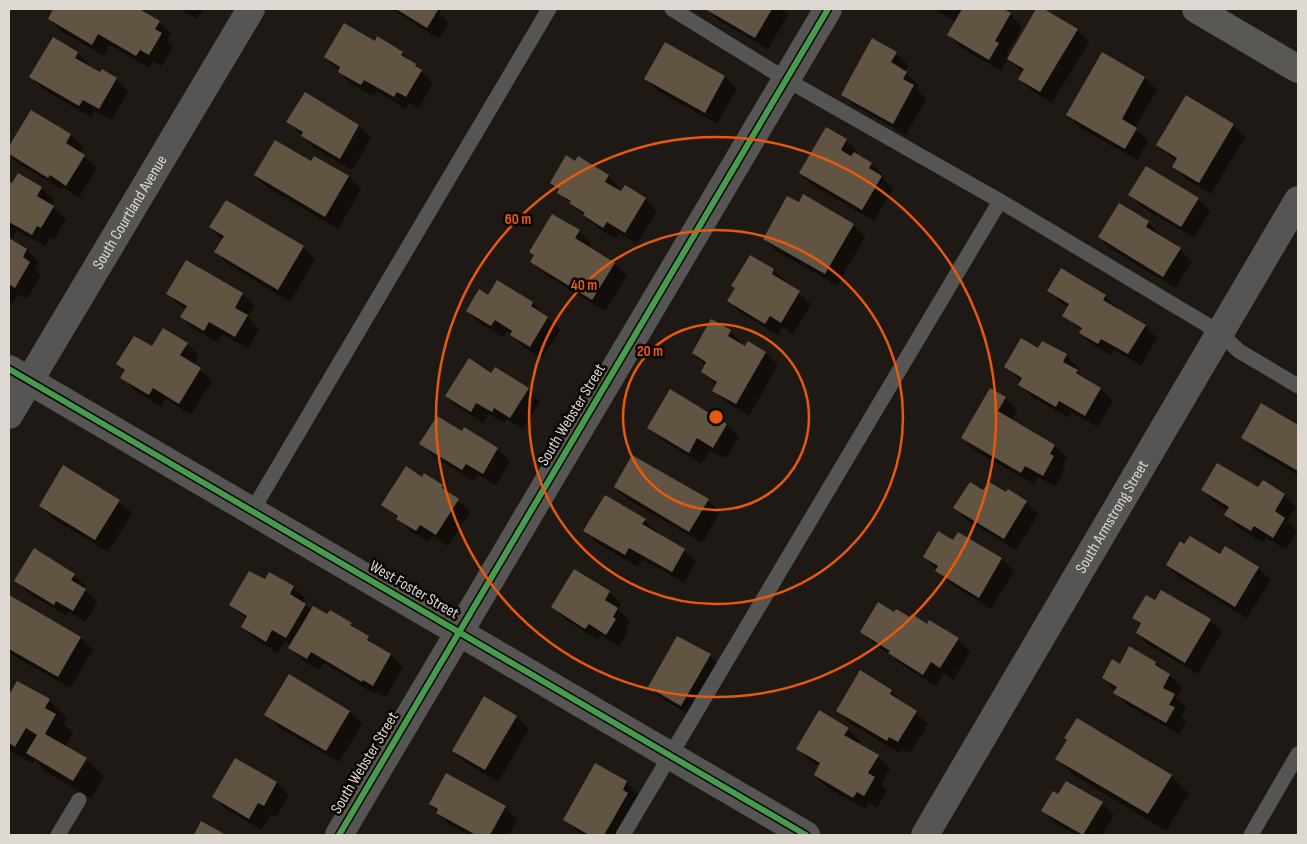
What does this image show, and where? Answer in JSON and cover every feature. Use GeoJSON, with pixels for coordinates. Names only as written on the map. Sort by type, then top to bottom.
{"type":"FeatureCollection","features":[{"type":"Feature","properties":{"kind":"main road"},"geometry":{"type":"LineString","coordinates":[[1196,9],[1298,69]]}},
{"type":"Feature","properties":{"kind":"street","name":"South Courtland Avenue"},"geometry":{"type":"LineString","coordinates":[[9,415],[19,375],[251,9]]}},
{"type":"Feature","properties":{"kind":"street","name":"South Webster Street"},"geometry":{"type":"LineString","coordinates":[[339,835],[828,9]]}},
{"type":"Feature","properties":{"kind":"street","name":"South Armstrong Street"},"geometry":{"type":"LineString","coordinates":[[925,835],[1298,200]]}},
{"type":"Feature","properties":{"kind":"street","name":"West Foster Street"},"geometry":{"type":"LineString","coordinates":[[19,375],[806,835]]}},
{"type":"Feature","properties":{"kind":"lane"},"geometry":{"type":"LineString","coordinates":[[252,511],[549,9]]}},
{"type":"Feature","properties":{"kind":"lane"},"geometry":{"type":"LineString","coordinates":[[672,9],[787,80],[1000,201],[1219,332],[1239,351],[1298,386]]}},
{"type":"Feature","properties":{"kind":"lane"},"geometry":{"type":"LineString","coordinates":[[623,835],[1000,201]]}},
{"type":"Feature","properties":{"kind":"lane"},"geometry":{"type":"LineString","coordinates":[[1251,835],[1298,754]]}},
{"type":"Feature","properties":{"kind":"lane"},"geometry":{"type":"LineString","coordinates":[[58,835],[79,800]]}},
{"type":"Feature","properties":{"kind":"building"},"geometry":{"type":"Polygon","coordinates":[[[53,9],[139,9],[160,21],[155,29],[162,33],[149,55],[140,50],[136,56],[98,34],[92,45],[48,19],[53,9]]]}},
{"type":"Feature","properties":{"kind":"building"},"geometry":{"type":"Polygon","coordinates":[[[396,9],[436,9],[438,10],[427,28],[396,9]]]}},
{"type":"Feature","properties":{"kind":"building"},"geometry":{"type":"Polygon","coordinates":[[[705,9],[772,9],[755,38],[705,9]]]}},
{"type":"Feature","properties":{"kind":"building"},"geometry":{"type":"Polygon","coordinates":[[[962,9],[1003,9],[1011,13],[995,41],[999,43],[989,60],[947,35],[962,9]]]}},
{"type":"Feature","properties":{"kind":"building"},"geometry":{"type":"Polygon","coordinates":[[[1036,9],[1044,9],[1078,29],[1040,92],[1018,79],[1024,69],[1007,59],[1036,9]]]}},
{"type":"Feature","properties":{"kind":"building"},"geometry":{"type":"Polygon","coordinates":[[[344,23],[375,41],[377,36],[403,52],[401,55],[422,70],[406,97],[397,92],[394,97],[364,80],[361,85],[338,72],[340,67],[324,57],[344,23]]]}},
{"type":"Feature","properties":{"kind":"building"},"geometry":{"type":"Polygon","coordinates":[[[53,37],[78,52],[75,58],[100,72],[102,69],[117,78],[99,109],[83,100],[79,106],[29,77],[53,37]]]}},
{"type":"Feature","properties":{"kind":"building"},"geometry":{"type":"Polygon","coordinates":[[[872,38],[897,52],[891,62],[907,72],[903,79],[914,85],[893,124],[841,95],[872,38]]]}},
{"type":"Feature","properties":{"kind":"building"},"geometry":{"type":"Polygon","coordinates":[[[665,42],[725,76],[705,113],[644,79],[665,42]]]}},
{"type":"Feature","properties":{"kind":"building"},"geometry":{"type":"Polygon","coordinates":[[[1102,52],[1145,77],[1122,119],[1137,128],[1125,149],[1066,115],[1102,52]]]}},
{"type":"Feature","properties":{"kind":"building"},"geometry":{"type":"Polygon","coordinates":[[[305,92],[359,125],[340,159],[301,136],[303,132],[286,122],[305,92]]]}},
{"type":"Feature","properties":{"kind":"building"},"geometry":{"type":"Polygon","coordinates":[[[1186,95],[1234,124],[1199,183],[1172,167],[1177,158],[1156,145],[1186,95]]]}},
{"type":"Feature","properties":{"kind":"building"},"geometry":{"type":"Polygon","coordinates":[[[31,110],[71,134],[66,143],[85,155],[66,186],[50,175],[48,178],[9,154],[9,146],[31,110]]]}},
{"type":"Feature","properties":{"kind":"building"},"geometry":{"type":"Polygon","coordinates":[[[826,127],[847,139],[841,150],[851,156],[854,152],[872,163],[869,168],[882,176],[862,210],[799,173],[826,127]]]}},
{"type":"Feature","properties":{"kind":"building"},"geometry":{"type":"Polygon","coordinates":[[[275,140],[311,161],[314,156],[349,176],[325,217],[254,175],[275,140]]]}},
{"type":"Feature","properties":{"kind":"building"},"geometry":{"type":"Polygon","coordinates":[[[566,155],[575,161],[578,156],[609,175],[605,182],[621,191],[625,185],[646,198],[625,233],[607,222],[603,228],[583,215],[585,213],[569,203],[571,201],[557,193],[559,189],[550,183],[566,155]]]}},
{"type":"Feature","properties":{"kind":"building"},"geometry":{"type":"Polygon","coordinates":[[[1146,166],[1199,198],[1181,227],[1128,195],[1146,166]]]}},
{"type":"Feature","properties":{"kind":"building"},"geometry":{"type":"Polygon","coordinates":[[[18,173],[42,187],[37,196],[54,206],[41,228],[37,226],[32,235],[9,222],[9,181],[12,183],[18,173]]]}},
{"type":"Feature","properties":{"kind":"building"},"geometry":{"type":"Polygon","coordinates":[[[803,194],[854,224],[825,274],[763,239],[787,196],[799,202],[803,194]]]}},
{"type":"Feature","properties":{"kind":"building"},"geometry":{"type":"Polygon","coordinates":[[[226,200],[304,246],[278,290],[214,252],[224,236],[209,227],[226,200]]]}},
{"type":"Feature","properties":{"kind":"building"},"geometry":{"type":"Polygon","coordinates":[[[1119,203],[1149,221],[1146,227],[1181,248],[1163,277],[1098,237],[1119,203]]]}},
{"type":"Feature","properties":{"kind":"building"},"geometry":{"type":"Polygon","coordinates":[[[552,214],[580,230],[575,238],[615,263],[592,300],[530,262],[534,255],[529,252],[552,214]]]}},
{"type":"Feature","properties":{"kind":"building"},"geometry":{"type":"Polygon","coordinates":[[[9,238],[27,249],[23,257],[30,262],[15,288],[9,284],[9,238]]]}},
{"type":"Feature","properties":{"kind":"building"},"geometry":{"type":"Polygon","coordinates":[[[750,255],[774,269],[772,274],[800,291],[781,323],[770,316],[765,324],[727,301],[735,288],[731,286],[750,255]]]}},
{"type":"Feature","properties":{"kind":"building"},"geometry":{"type":"Polygon","coordinates":[[[186,260],[243,293],[235,308],[248,315],[235,337],[209,322],[204,331],[180,317],[187,306],[166,294],[186,260]]]}},
{"type":"Feature","properties":{"kind":"building"},"geometry":{"type":"Polygon","coordinates":[[[1061,268],[1106,295],[1103,300],[1146,325],[1128,354],[1101,339],[1098,344],[1079,333],[1082,328],[1062,316],[1069,304],[1047,291],[1061,268]]]}},
{"type":"Feature","properties":{"kind":"building"},"geometry":{"type":"Polygon","coordinates":[[[497,280],[533,302],[531,306],[548,317],[530,347],[510,335],[512,331],[495,320],[491,326],[466,311],[479,289],[488,295],[497,280]]]}},
{"type":"Feature","properties":{"kind":"building"},"geometry":{"type":"Polygon","coordinates":[[[711,319],[731,330],[728,336],[745,346],[748,341],[766,352],[736,404],[712,391],[717,382],[701,372],[706,362],[692,353],[711,319]]]}},
{"type":"Feature","properties":{"kind":"building"},"geometry":{"type":"Polygon","coordinates":[[[163,328],[188,343],[180,355],[201,368],[179,404],[153,388],[149,395],[120,378],[125,370],[116,364],[134,336],[152,346],[163,328]]]}},
{"type":"Feature","properties":{"kind":"building"},"geometry":{"type":"Polygon","coordinates":[[[1021,338],[1038,348],[1042,341],[1067,354],[1063,362],[1078,370],[1076,373],[1101,388],[1085,416],[1059,401],[1056,407],[1018,385],[1022,378],[1004,367],[1021,338]]]}},
{"type":"Feature","properties":{"kind":"building"},"geometry":{"type":"Polygon","coordinates":[[[469,358],[491,373],[495,367],[529,388],[510,418],[494,408],[492,412],[476,403],[471,412],[445,396],[469,358]]]}},
{"type":"Feature","properties":{"kind":"building"},"geometry":{"type":"Polygon","coordinates":[[[990,388],[1006,397],[998,411],[1055,445],[1050,454],[1054,456],[1043,476],[1025,466],[1021,473],[961,438],[990,388]]]}},
{"type":"Feature","properties":{"kind":"building"},"geometry":{"type":"Polygon","coordinates":[[[670,389],[727,424],[713,448],[697,438],[689,453],[647,428],[670,389]]]}},
{"type":"Feature","properties":{"kind":"building"},"geometry":{"type":"Polygon","coordinates":[[[1261,403],[1298,425],[1298,471],[1241,438],[1261,403]]]}},
{"type":"Feature","properties":{"kind":"building"},"geometry":{"type":"Polygon","coordinates":[[[437,416],[462,431],[464,427],[498,448],[483,474],[466,464],[462,470],[419,444],[437,416]]]}},
{"type":"Feature","properties":{"kind":"building"},"geometry":{"type":"Polygon","coordinates":[[[632,455],[709,499],[689,532],[614,487],[632,455]]]}},
{"type":"Feature","properties":{"kind":"building"},"geometry":{"type":"Polygon","coordinates":[[[1217,463],[1258,487],[1263,480],[1285,494],[1275,511],[1285,518],[1273,538],[1254,526],[1251,531],[1224,515],[1229,507],[1201,490],[1217,463]]]}},
{"type":"Feature","properties":{"kind":"building"},"geometry":{"type":"Polygon","coordinates":[[[63,465],[120,500],[95,540],[39,506],[63,465]]]}},
{"type":"Feature","properties":{"kind":"building"},"geometry":{"type":"Polygon","coordinates":[[[406,466],[422,477],[424,473],[443,485],[442,488],[459,499],[436,535],[420,525],[416,531],[396,519],[398,516],[381,505],[406,466]]]}},
{"type":"Feature","properties":{"kind":"building"},"geometry":{"type":"Polygon","coordinates":[[[970,482],[983,490],[989,482],[1006,492],[1008,489],[1027,501],[1004,539],[953,508],[970,482]]]}},
{"type":"Feature","properties":{"kind":"building"},"geometry":{"type":"Polygon","coordinates":[[[605,495],[646,519],[642,524],[685,549],[672,572],[629,548],[625,555],[583,531],[605,495]]]}},
{"type":"Feature","properties":{"kind":"building"},"geometry":{"type":"Polygon","coordinates":[[[938,531],[953,540],[958,532],[1002,558],[979,598],[935,571],[938,566],[923,557],[938,531]]]}},
{"type":"Feature","properties":{"kind":"building"},"geometry":{"type":"Polygon","coordinates":[[[1190,536],[1220,554],[1225,546],[1259,567],[1235,607],[1166,565],[1180,541],[1184,544],[1190,536]]]}},
{"type":"Feature","properties":{"kind":"building"},"geometry":{"type":"Polygon","coordinates":[[[34,548],[75,574],[71,580],[86,589],[73,611],[56,601],[54,605],[14,581],[34,548]]]}},
{"type":"Feature","properties":{"kind":"building"},"geometry":{"type":"Polygon","coordinates":[[[574,569],[610,591],[605,600],[618,608],[613,617],[616,619],[606,635],[589,624],[585,629],[551,607],[574,569]]]}},
{"type":"Feature","properties":{"kind":"building"},"geometry":{"type":"Polygon","coordinates":[[[249,571],[265,579],[269,572],[294,586],[290,594],[306,604],[286,638],[272,630],[266,642],[241,627],[247,616],[229,605],[249,571]]]}},
{"type":"Feature","properties":{"kind":"building"},"geometry":{"type":"Polygon","coordinates":[[[1161,590],[1211,619],[1185,663],[1136,633],[1141,623],[1132,618],[1146,595],[1155,600],[1161,590]]]}},
{"type":"Feature","properties":{"kind":"building"},"geometry":{"type":"Polygon","coordinates":[[[9,595],[81,637],[58,677],[9,649],[9,595]]]}},
{"type":"Feature","properties":{"kind":"building"},"geometry":{"type":"Polygon","coordinates":[[[878,602],[894,612],[896,609],[910,617],[912,614],[927,624],[929,620],[959,638],[940,668],[931,662],[923,675],[888,653],[890,651],[860,632],[878,602]]]}},
{"type":"Feature","properties":{"kind":"building"},"geometry":{"type":"Polygon","coordinates":[[[313,606],[327,614],[330,610],[352,623],[350,625],[369,636],[367,640],[391,654],[373,686],[363,680],[362,682],[311,652],[307,659],[288,648],[313,606]]]}},
{"type":"Feature","properties":{"kind":"building"},"geometry":{"type":"Polygon","coordinates":[[[677,636],[711,654],[681,706],[648,687],[677,636]]]}},
{"type":"Feature","properties":{"kind":"building"},"geometry":{"type":"Polygon","coordinates":[[[1129,646],[1156,662],[1155,665],[1170,674],[1163,688],[1175,694],[1169,705],[1175,707],[1166,723],[1113,693],[1117,687],[1102,678],[1112,659],[1120,664],[1129,646]]]}},
{"type":"Feature","properties":{"kind":"building"},"geometry":{"type":"Polygon","coordinates":[[[860,670],[892,690],[890,694],[917,711],[898,742],[889,737],[887,741],[836,711],[860,670]]]}},
{"type":"Feature","properties":{"kind":"building"},"geometry":{"type":"Polygon","coordinates":[[[289,674],[350,711],[326,751],[264,715],[289,674]]]}},
{"type":"Feature","properties":{"kind":"building"},"geometry":{"type":"Polygon","coordinates":[[[17,681],[50,699],[45,708],[56,714],[45,734],[87,758],[73,781],[26,753],[37,735],[26,728],[15,747],[9,743],[9,695],[17,681]]]}},
{"type":"Feature","properties":{"kind":"building"},"geometry":{"type":"Polygon","coordinates":[[[484,696],[517,716],[485,770],[452,751],[484,696]]]}},
{"type":"Feature","properties":{"kind":"building"},"geometry":{"type":"Polygon","coordinates":[[[819,710],[849,728],[844,735],[879,755],[868,773],[875,777],[864,796],[857,792],[853,798],[814,775],[820,763],[796,749],[819,710]]]}},
{"type":"Feature","properties":{"kind":"building"},"geometry":{"type":"Polygon","coordinates":[[[1077,718],[1172,775],[1148,814],[1055,759],[1067,740],[1064,738],[1077,718]]]}},
{"type":"Feature","properties":{"kind":"building"},"geometry":{"type":"Polygon","coordinates":[[[235,758],[277,782],[264,806],[258,803],[249,819],[212,797],[235,758]]]}},
{"type":"Feature","properties":{"kind":"building"},"geometry":{"type":"Polygon","coordinates":[[[595,763],[627,781],[623,790],[628,793],[604,835],[589,835],[563,820],[595,763]]]}},
{"type":"Feature","properties":{"kind":"building"},"geometry":{"type":"Polygon","coordinates":[[[446,773],[506,806],[490,835],[476,835],[436,813],[438,809],[429,804],[446,773]]]}},
{"type":"Feature","properties":{"kind":"building"},"geometry":{"type":"Polygon","coordinates":[[[1066,781],[1103,802],[1083,835],[1041,811],[1053,791],[1058,794],[1066,781]]]}},
{"type":"Feature","properties":{"kind":"building"},"geometry":{"type":"Polygon","coordinates":[[[201,821],[226,835],[194,835],[201,821]]]}},
{"type":"Feature","properties":{"kind":"cycle path"},"geometry":{"type":"LineString","coordinates":[[339,835],[828,9]]}},
{"type":"Feature","properties":{"kind":"cycle path"},"geometry":{"type":"LineString","coordinates":[[9,369],[806,835]]}}]}
